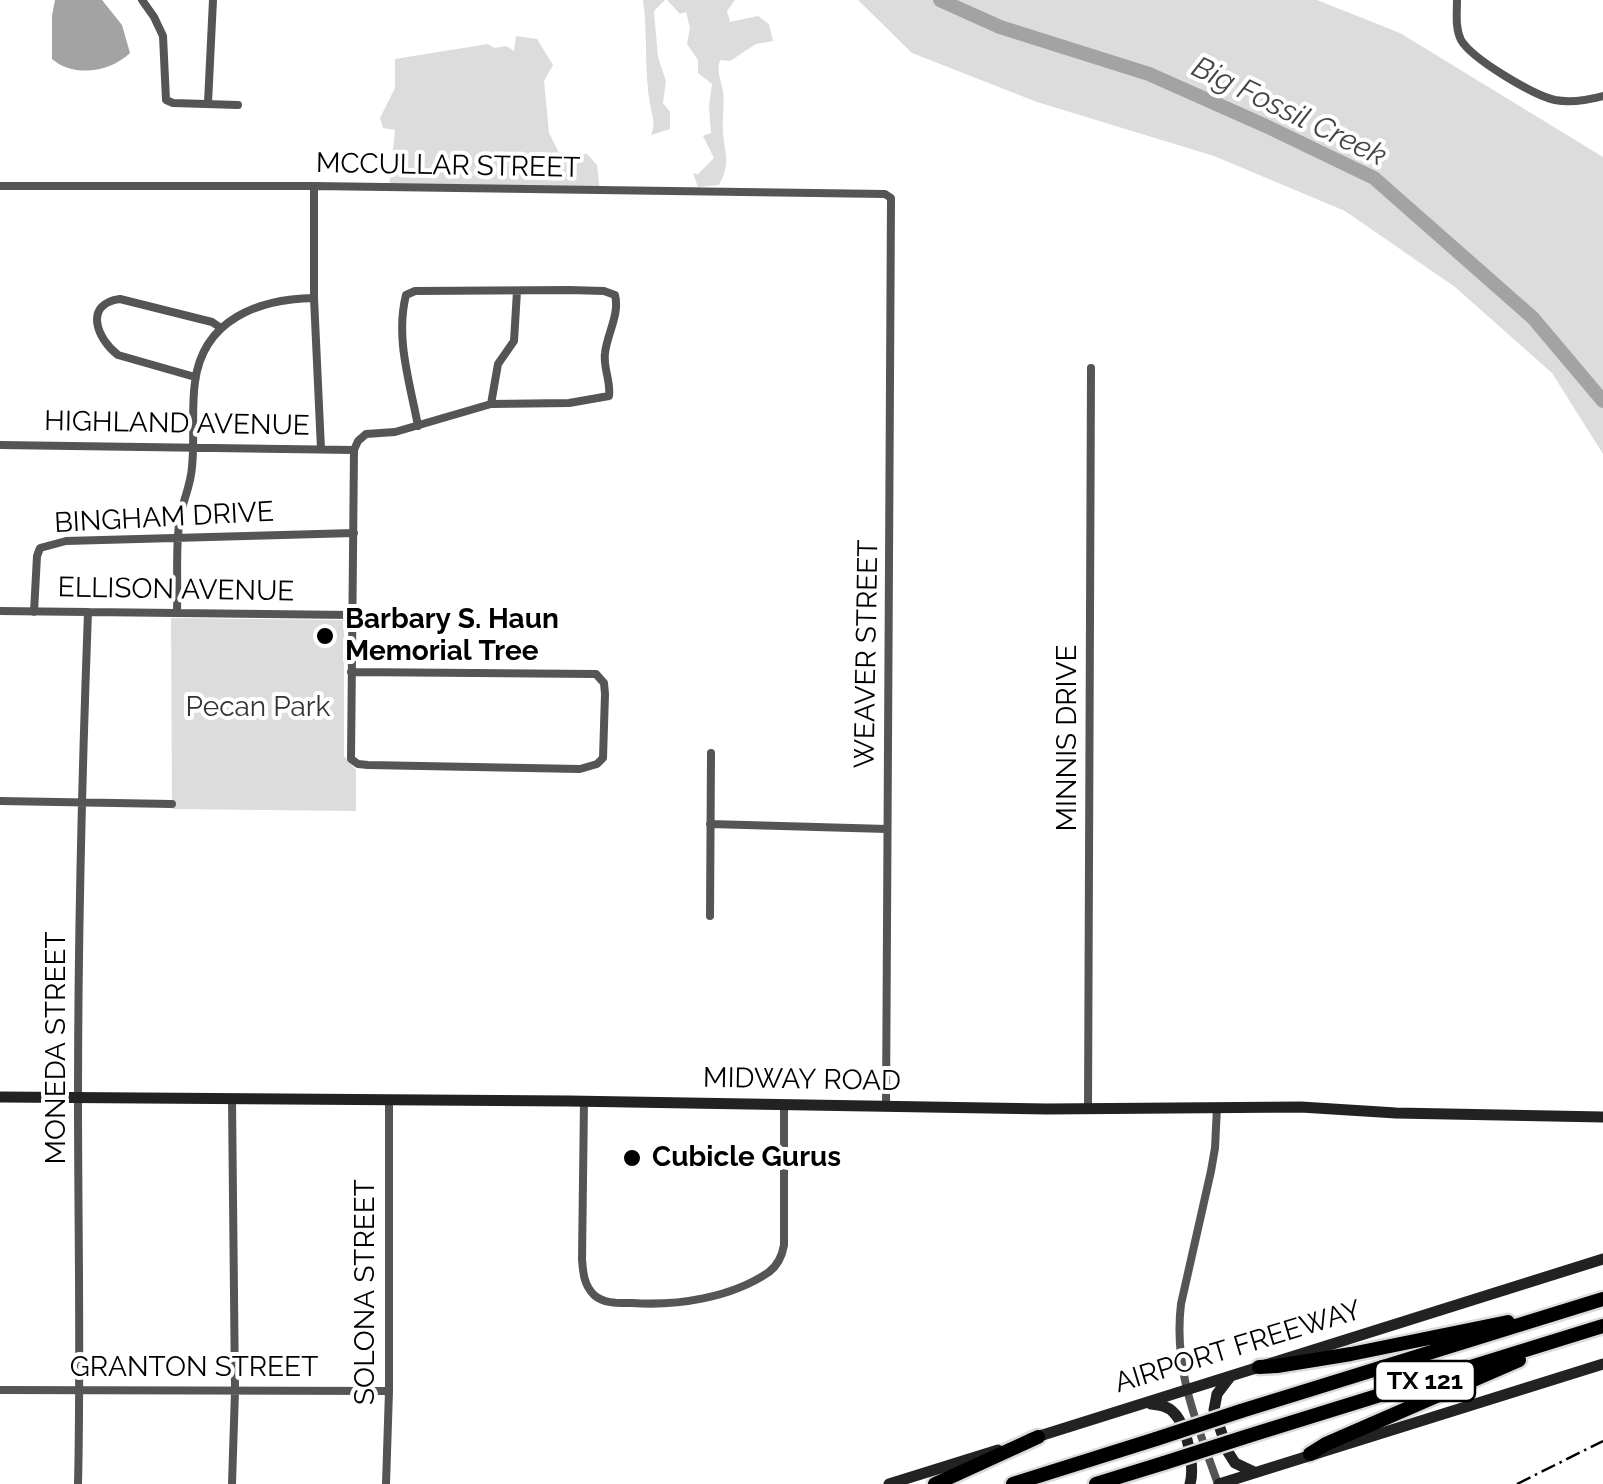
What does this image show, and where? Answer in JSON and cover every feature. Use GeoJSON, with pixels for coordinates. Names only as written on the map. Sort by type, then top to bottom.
{"type":"FeatureCollection","features":[{"type":"Feature","properties":{"kind":"highway","name":"TX 121"},"geometry":{"type":"LineString","coordinates":[[1013,1484],[1603,1300]]}},
{"type":"Feature","properties":{"kind":"highway"},"geometry":{"type":"LineString","coordinates":[[1259,1367],[1351,1354],[1568,1312]]}},
{"type":"Feature","properties":{"kind":"highway","name":"TX 121"},"geometry":{"type":"LineString","coordinates":[[1096,1484],[1603,1326]]}},
{"type":"Feature","properties":{"kind":"highway"},"geometry":{"type":"LineString","coordinates":[[1310,1454],[1570,1336]]}},
{"type":"Feature","properties":{"kind":"highway"},"geometry":{"type":"LineString","coordinates":[[935,1484],[1038,1437]]}},
{"type":"Feature","properties":{"kind":"main road","name":"MIDWAY ROAD"},"geometry":{"type":"LineString","coordinates":[[0,1097],[1088,1109],[1301,1107],[1603,1117]]}},
{"type":"Feature","properties":{"kind":"main road","name":"AIRPORT FREEWAY"},"geometry":{"type":"LineString","coordinates":[[888,1484],[1603,1259]]}},
{"type":"Feature","properties":{"kind":"main road"},"geometry":{"type":"LineString","coordinates":[[1218,1484],[1603,1364]]}},
{"type":"Feature","properties":{"kind":"main road"},"geometry":{"type":"LineString","coordinates":[[1230,1377],[1217,1394],[1214,1410],[1235,1463],[1255,1472]]}},
{"type":"Feature","properties":{"kind":"main road"},"geometry":{"type":"LineString","coordinates":[[1142,1404],[1165,1406],[1177,1416],[1193,1464],[1190,1484]]}},
{"type":"Feature","properties":{"kind":"street"},"geometry":{"type":"LineString","coordinates":[[142,0],[163,36],[166,100],[238,106]]}},
{"type":"Feature","properties":{"kind":"street"},"geometry":{"type":"LineString","coordinates":[[208,103],[213,0]]}},
{"type":"Feature","properties":{"kind":"street"},"geometry":{"type":"LineString","coordinates":[[1457,0],[1459,35],[1468,50],[1513,80],[1555,100],[1603,96]]}},
{"type":"Feature","properties":{"kind":"street","name":"MCCULLAR STREET"},"geometry":{"type":"LineString","coordinates":[[0,186],[818,192],[885,194],[892,201]]}},
{"type":"Feature","properties":{"kind":"street"},"geometry":{"type":"LineString","coordinates":[[314,186],[321,448]]}},
{"type":"Feature","properties":{"kind":"street","name":"WEAVER STREET"},"geometry":{"type":"LineString","coordinates":[[886,1107],[892,201]]}},
{"type":"Feature","properties":{"kind":"street"},"geometry":{"type":"LineString","coordinates":[[351,672],[596,674],[604,683],[604,758],[590,767],[368,765],[350,759],[351,672],[354,533],[354,450],[366,434],[395,432],[418,426],[491,404],[568,403],[609,396],[611,389],[604,363],[617,306],[612,292],[415,291],[406,295],[402,342],[418,426]]}},
{"type":"Feature","properties":{"kind":"street"},"geometry":{"type":"LineString","coordinates":[[491,404],[498,364],[514,341],[517,291]]}},
{"type":"Feature","properties":{"kind":"street"},"geometry":{"type":"LineString","coordinates":[[178,612],[181,512],[190,486],[193,399],[200,362],[221,328],[235,316],[271,301],[314,298]]}},
{"type":"Feature","properties":{"kind":"street"},"geometry":{"type":"LineString","coordinates":[[195,378],[118,355],[98,330],[96,318],[100,308],[108,301],[120,299],[212,322],[221,328]]}},
{"type":"Feature","properties":{"kind":"street","name":"MINNIS DRIVE"},"geometry":{"type":"LineString","coordinates":[[1088,1109],[1091,368]]}},
{"type":"Feature","properties":{"kind":"street","name":"HIGHLAND AVENUE"},"geometry":{"type":"LineString","coordinates":[[0,445],[354,450]]}},
{"type":"Feature","properties":{"kind":"street","name":"BINGHAM DRIVE"},"geometry":{"type":"LineString","coordinates":[[34,612],[40,548],[66,542],[180,536],[354,533]]}},
{"type":"Feature","properties":{"kind":"street","name":"ELLISON AVENUE"},"geometry":{"type":"LineString","coordinates":[[0,611],[352,616]]}},
{"type":"Feature","properties":{"kind":"street","name":"MONEDA STREET"},"geometry":{"type":"LineString","coordinates":[[78,1484],[80,802],[88,612]]}},
{"type":"Feature","properties":{"kind":"street"},"geometry":{"type":"LineString","coordinates":[[710,916],[711,753]]}},
{"type":"Feature","properties":{"kind":"street"},"geometry":{"type":"LineString","coordinates":[[0,801],[172,804]]}},
{"type":"Feature","properties":{"kind":"street"},"geometry":{"type":"LineString","coordinates":[[710,824],[887,829]]}},
{"type":"Feature","properties":{"kind":"street"},"geometry":{"type":"LineString","coordinates":[[232,1100],[232,1484]]}},
{"type":"Feature","properties":{"kind":"street","name":"SOLONA STREET"},"geometry":{"type":"LineString","coordinates":[[386,1484],[388,1100]]}},
{"type":"Feature","properties":{"kind":"street"},"geometry":{"type":"LineString","coordinates":[[584,1101],[584,1278],[598,1298],[608,1302],[654,1304],[690,1302],[732,1290],[769,1272],[779,1262],[784,1246],[784,1104]]}},
{"type":"Feature","properties":{"kind":"street"},"geometry":{"type":"LineString","coordinates":[[1216,1107],[1212,1171],[1178,1324],[1186,1391],[1218,1484]]}},
{"type":"Feature","properties":{"kind":"street","name":"GRANTON STREET"},"geometry":{"type":"LineString","coordinates":[[0,1390],[388,1391]]}},
{"type":"Feature","properties":{"kind":"green space"},"geometry":{"type":"Polygon","coordinates":[[[643,0],[665,0],[654,11],[658,57],[666,81],[663,103],[670,112],[670,129],[651,135],[653,124],[643,0]]]}},
{"type":"Feature","properties":{"kind":"green space"},"geometry":{"type":"Polygon","coordinates":[[[667,0],[735,0],[727,11],[730,22],[758,16],[769,24],[773,41],[756,44],[730,61],[720,60],[726,164],[719,185],[698,187],[693,173],[698,174],[714,158],[703,136],[711,133],[712,84],[698,73],[698,60],[687,44],[690,28],[686,12],[680,14],[667,0]]]}},
{"type":"Feature","properties":{"kind":"green space"},"geometry":{"type":"Polygon","coordinates":[[[858,0],[1317,0],[1400,33],[1603,157],[1603,454],[1552,373],[1455,287],[1345,211],[1214,156],[1037,102],[912,53],[858,0]]]}},
{"type":"Feature","properties":{"kind":"green space"},"geometry":{"type":"Polygon","coordinates":[[[516,36],[537,39],[553,65],[544,81],[549,133],[559,153],[587,154],[597,165],[600,191],[389,187],[395,130],[383,128],[380,118],[395,88],[395,59],[488,44],[514,51],[516,36]]]}},
{"type":"Feature","properties":{"kind":"green space","name":"Pecan Park"},"geometry":{"type":"Polygon","coordinates":[[[171,618],[344,620],[344,756],[356,770],[356,811],[172,809],[171,618]]]}},
{"type":"Feature","properties":{"kind":"shaded area"},"geometry":{"type":"Polygon","coordinates":[[[55,0],[102,0],[122,25],[130,53],[112,65],[92,70],[71,69],[52,59],[55,0]]]}},
{"type":"Feature","properties":{"kind":"waterway","name":"Big Fossil Creek"},"geometry":{"type":"LineString","coordinates":[[940,0],[1000,27],[1149,74],[1374,178],[1533,318],[1603,401]]}},
{"type":"Feature","properties":{"kind":"railway"},"geometry":{"type":"LineString","coordinates":[[1517,1484],[1603,1441]]}},
{"type":"Feature","properties":{"kind":"place","name":"Barbary S. Haun Memorial Tree"},"geometry":{"type":"Point","coordinates":[325,636]}},
{"type":"Feature","properties":{"kind":"place","name":"Cubicle Gurus"},"geometry":{"type":"Point","coordinates":[632,1158]}}]}
